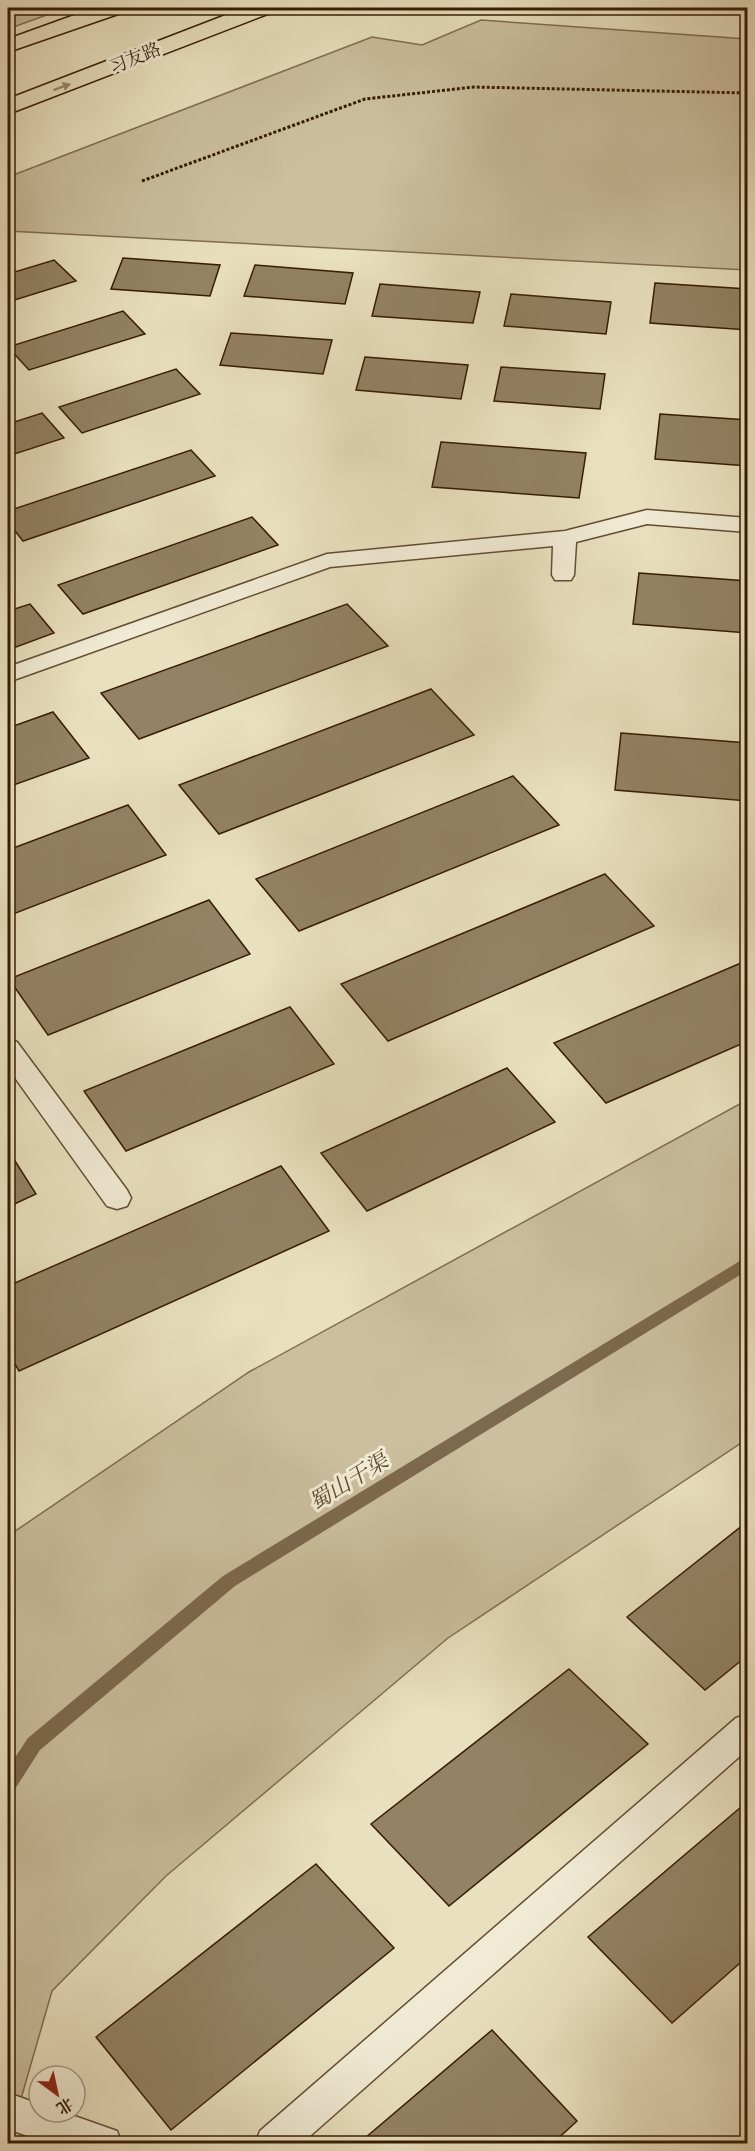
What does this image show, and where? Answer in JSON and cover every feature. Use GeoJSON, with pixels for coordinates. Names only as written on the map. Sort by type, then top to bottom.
{"type":"FeatureCollection","features":[{"type":"Feature","properties":{"kind":"main road"},"geometry":{"type":"LineString","coordinates":[[8,46],[113,8]]}},
{"type":"Feature","properties":{"kind":"main road","name":"习友路"},"geometry":{"type":"LineString","coordinates":[[8,107],[262,8]]}},
{"type":"Feature","properties":{"kind":"lane"},"geometry":{"type":"LineString","coordinates":[[8,675],[327,561],[565,538],[647,518],[747,525]]}},
{"type":"Feature","properties":{"kind":"lane"},"geometry":{"type":"LineString","coordinates":[[563,575],[565,538]]}},
{"type":"Feature","properties":{"kind":"lane"},"geometry":{"type":"LineString","coordinates":[[8,1049],[117,1198]]}},
{"type":"Feature","properties":{"kind":"lane"},"geometry":{"type":"LineString","coordinates":[[273,2144],[747,1728]]}},
{"type":"Feature","properties":{"kind":"lane"},"geometry":{"type":"LineString","coordinates":[[8,2111],[104,2144]]}},
{"type":"Feature","properties":{"kind":"path"},"geometry":{"type":"LineString","coordinates":[[142,181],[365,99],[474,87],[747,93]]}},
{"type":"Feature","properties":{"kind":"shaded area"},"geometry":{"type":"Polygon","coordinates":[[[8,8],[66,8],[8,29],[8,8]]]}},
{"type":"Feature","properties":{"kind":"shaded area"},"geometry":{"type":"Polygon","coordinates":[[[481,20],[747,39],[747,270],[8,231],[8,177],[372,37],[422,45],[481,20]]]}},
{"type":"Feature","properties":{"kind":"shaded area"},"geometry":{"type":"Polygon","coordinates":[[[747,1100],[747,1439],[448,1638],[166,1876],[52,1991],[31,2064],[27,2064],[27,2078],[8,2144],[8,1536],[249,1372],[747,1100]]]}},
{"type":"Feature","properties":{"kind":"building"},"geometry":{"type":"Polygon","coordinates":[[[123,258],[220,265],[210,296],[111,289],[123,258]]]}},
{"type":"Feature","properties":{"kind":"building"},"geometry":{"type":"Polygon","coordinates":[[[54,260],[76,281],[8,302],[8,274],[54,260]]]}},
{"type":"Feature","properties":{"kind":"building"},"geometry":{"type":"Polygon","coordinates":[[[255,265],[353,273],[345,304],[244,296],[255,265]]]}},
{"type":"Feature","properties":{"kind":"building"},"geometry":{"type":"Polygon","coordinates":[[[655,283],[748,289],[748,330],[650,323],[655,283]]]}},
{"type":"Feature","properties":{"kind":"building"},"geometry":{"type":"Polygon","coordinates":[[[380,284],[480,292],[473,323],[372,316],[380,284]]]}},
{"type":"Feature","properties":{"kind":"building"},"geometry":{"type":"Polygon","coordinates":[[[511,294],[611,302],[606,334],[504,326],[511,294]]]}},
{"type":"Feature","properties":{"kind":"building"},"geometry":{"type":"Polygon","coordinates":[[[123,311],[145,334],[29,370],[8,347],[123,311]]]}},
{"type":"Feature","properties":{"kind":"building"},"geometry":{"type":"Polygon","coordinates":[[[231,333],[332,340],[323,374],[220,365],[231,333]]]}},
{"type":"Feature","properties":{"kind":"building"},"geometry":{"type":"Polygon","coordinates":[[[365,357],[468,365],[461,399],[356,390],[365,357]]]}},
{"type":"Feature","properties":{"kind":"building"},"geometry":{"type":"Polygon","coordinates":[[[501,367],[605,374],[600,409],[494,401],[501,367]]]}},
{"type":"Feature","properties":{"kind":"building"},"geometry":{"type":"Polygon","coordinates":[[[176,369],[200,394],[82,433],[59,407],[176,369]]]}},
{"type":"Feature","properties":{"kind":"building"},"geometry":{"type":"Polygon","coordinates":[[[42,413],[64,438],[8,456],[8,424],[42,413]]]}},
{"type":"Feature","properties":{"kind":"building"},"geometry":{"type":"Polygon","coordinates":[[[660,414],[748,420],[748,466],[655,459],[660,414]]]}},
{"type":"Feature","properties":{"kind":"building"},"geometry":{"type":"Polygon","coordinates":[[[441,442],[586,453],[579,498],[432,487],[441,442]]]}},
{"type":"Feature","properties":{"kind":"building"},"geometry":{"type":"Polygon","coordinates":[[[191,450],[215,476],[23,541],[8,522],[8,511],[191,450]]]}},
{"type":"Feature","properties":{"kind":"building"},"geometry":{"type":"Polygon","coordinates":[[[252,517],[278,545],[83,614],[58,585],[252,517]]]}},
{"type":"Feature","properties":{"kind":"building"},"geometry":{"type":"Polygon","coordinates":[[[639,573],[748,581],[748,633],[633,624],[639,573]]]}},
{"type":"Feature","properties":{"kind":"building"},"geometry":{"type":"Polygon","coordinates":[[[30,604],[54,633],[8,650],[8,611],[30,604]]]}},
{"type":"Feature","properties":{"kind":"building"},"geometry":{"type":"Polygon","coordinates":[[[347,604],[388,646],[139,739],[101,693],[347,604]]]}},
{"type":"Feature","properties":{"kind":"building"},"geometry":{"type":"Polygon","coordinates":[[[431,689],[474,735],[219,834],[179,785],[431,689]]]}},
{"type":"Feature","properties":{"kind":"building"},"geometry":{"type":"Polygon","coordinates":[[[53,712],[89,758],[8,787],[8,728],[53,712]]]}},
{"type":"Feature","properties":{"kind":"building"},"geometry":{"type":"Polygon","coordinates":[[[621,733],[748,743],[748,801],[615,790],[621,733]]]}},
{"type":"Feature","properties":{"kind":"building"},"geometry":{"type":"Polygon","coordinates":[[[513,776],[559,825],[299,931],[256,879],[513,776]]]}},
{"type":"Feature","properties":{"kind":"building"},"geometry":{"type":"Polygon","coordinates":[[[128,805],[166,855],[8,916],[8,850],[128,805]]]}},
{"type":"Feature","properties":{"kind":"building"},"geometry":{"type":"Polygon","coordinates":[[[605,874],[654,926],[388,1041],[341,984],[605,874]]]}},
{"type":"Feature","properties":{"kind":"building"},"geometry":{"type":"Polygon","coordinates":[[[209,900],[250,954],[48,1035],[9,979],[209,900]]]}},
{"type":"Feature","properties":{"kind":"building"},"geometry":{"type":"Polygon","coordinates":[[[748,960],[748,1041],[606,1103],[554,1043],[748,960]]]}},
{"type":"Feature","properties":{"kind":"building"},"geometry":{"type":"Polygon","coordinates":[[[290,1007],[334,1064],[126,1151],[84,1091],[290,1007]]]}},
{"type":"Feature","properties":{"kind":"building"},"geometry":{"type":"Polygon","coordinates":[[[507,1068],[555,1122],[367,1211],[321,1153],[507,1068]]]}},
{"type":"Feature","properties":{"kind":"building"},"geometry":{"type":"Polygon","coordinates":[[[8,1150],[36,1194],[8,1207],[8,1150]]]}},
{"type":"Feature","properties":{"kind":"building"},"geometry":{"type":"Polygon","coordinates":[[[281,1166],[329,1231],[19,1371],[8,1352],[8,1286],[281,1166]]]}},
{"type":"Feature","properties":{"kind":"building"},"geometry":{"type":"Polygon","coordinates":[[[748,1521],[748,1655],[705,1690],[627,1617],[748,1521]]]}},
{"type":"Feature","properties":{"kind":"building"},"geometry":{"type":"Polygon","coordinates":[[[569,1669],[648,1744],[449,1906],[371,1824],[569,1669]]]}},
{"type":"Feature","properties":{"kind":"building"},"geometry":{"type":"Polygon","coordinates":[[[748,1801],[748,1956],[672,2023],[588,1937],[748,1801]]]}},
{"type":"Feature","properties":{"kind":"building"},"geometry":{"type":"Polygon","coordinates":[[[316,1864],[394,1948],[171,2130],[96,2037],[316,1864]]]}},
{"type":"Feature","properties":{"kind":"building"},"geometry":{"type":"Polygon","coordinates":[[[492,2030],[577,2121],[552,2144],[358,2144],[492,2030]]]}},
{"type":"Feature","properties":{"kind":"waterway","name":"蜀山干渠"},"geometry":{"type":"LineString","coordinates":[[8,1783],[34,1744],[229,1581],[748,1262]]}}]}
